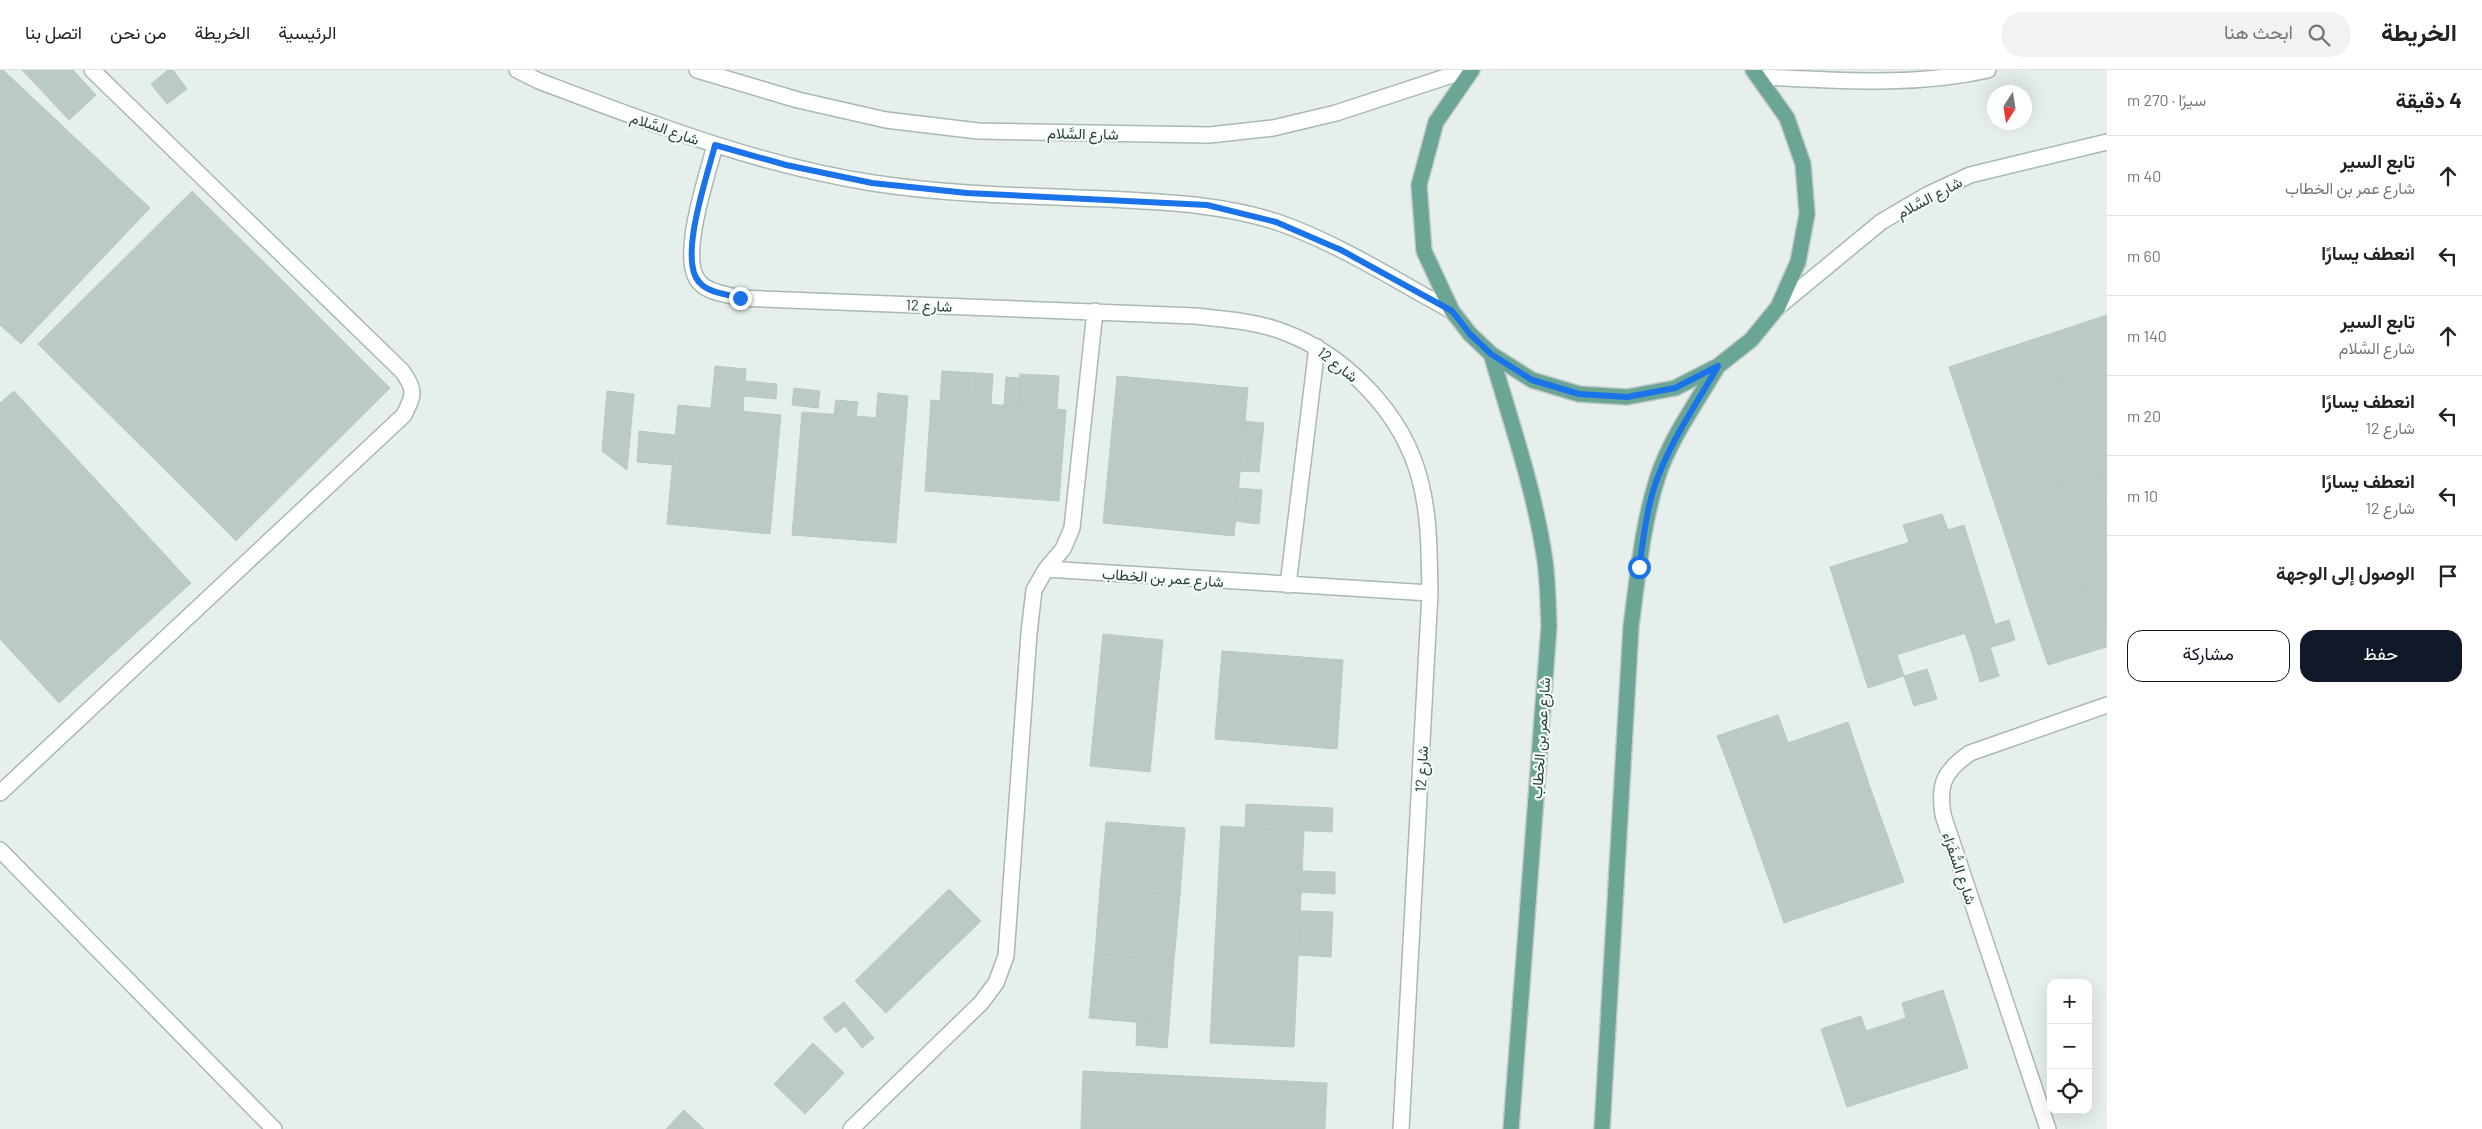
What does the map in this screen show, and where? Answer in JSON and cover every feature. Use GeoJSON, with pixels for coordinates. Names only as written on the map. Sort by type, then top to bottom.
{"type":"FeatureCollection","features":[{"type":"Feature","properties":{"kind":"main road"},"geometry":{"type":"LineString","coordinates":[[1472,70],[1436,122],[1419,186],[1424,252],[1452,311],[1470,334],[1491,354],[1532,380],[1579,394],[1627,397],[1675,388],[1718,366],[1751,340],[1778,307],[1798,262],[1807,214],[1803,164],[1787,118],[1756,74]]}},
{"type":"Feature","properties":{"kind":"main road","name":"شارع عمر بن الخطاب"},"geometry":{"type":"LineString","coordinates":[[1491,354],[1527,478],[1538,527],[1545,562],[1549,626],[1510,1129]]}},
{"type":"Feature","properties":{"kind":"main road"},"geometry":{"type":"LineString","coordinates":[[1602,1129],[1631,626],[1639,567],[1647,517],[1658,474],[1682,427],[1718,366]]}},
{"type":"Feature","properties":{"kind":"street"},"geometry":{"type":"LineString","coordinates":[[0,793],[404,416],[412,399],[412,385],[402,371],[92,70]]}},
{"type":"Feature","properties":{"kind":"street","name":"شارع السَّلام"},"geometry":{"type":"LineString","coordinates":[[517,70],[539,81],[715,145],[786,165],[872,183],[967,193],[1207,205],[1276,222],[1307,234],[1452,311]]}},
{"type":"Feature","properties":{"kind":"street","name":"شارع السَّلام"},"geometry":{"type":"LineString","coordinates":[[697,70],[798,100],[886,120],[978,131],[1209,135],[1273,128],[1336,113],[1467,70]]}},
{"type":"Feature","properties":{"kind":"street"},"geometry":{"type":"LineString","coordinates":[[1756,74],[1858,82],[1905,82],[1965,75],[1988,70]]}},
{"type":"Feature","properties":{"kind":"street","name":"شارع السَّلام"},"geometry":{"type":"LineString","coordinates":[[1778,307],[1881,222],[1927,195],[1970,175],[2107,142]]}},
{"type":"Feature","properties":{"kind":"street","name":"شارع 12"},"geometry":{"type":"LineString","coordinates":[[715,145],[691,239],[692,269],[699,283],[710,290],[740,298],[1195,316],[1238,321],[1280,330],[1318,347],[1347,368],[1374,396],[1406,440],[1420,480],[1427,520],[1430,594],[1401,1129]]}},
{"type":"Feature","properties":{"kind":"street"},"geometry":{"type":"LineString","coordinates":[[851,1129],[981,1003],[996,983],[1006,956],[1029,632],[1034,590],[1046,569],[1063,549],[1072,528],[1095,311]]}},
{"type":"Feature","properties":{"kind":"street"},"geometry":{"type":"LineString","coordinates":[[1288,585],[1318,347]]}},
{"type":"Feature","properties":{"kind":"street","name":"شارع عمر بن الخطاب"},"geometry":{"type":"LineString","coordinates":[[1046,569],[1430,594]]}},
{"type":"Feature","properties":{"kind":"street","name":"شارع السُّفَرَاء"},"geometry":{"type":"LineString","coordinates":[[2048,1129],[1943,815],[1940,799],[1942,783],[1953,765],[1970,753],[2107,705]]}},
{"type":"Feature","properties":{"kind":"street"},"geometry":{"type":"LineString","coordinates":[[0,850],[274,1129]]}},
{"type":"Feature","properties":{"kind":"building"},"geometry":{"type":"Polygon","coordinates":[[[0,70],[3,70],[150,208],[21,344],[0,325],[0,70]]]}},
{"type":"Feature","properties":{"kind":"building"},"geometry":{"type":"Polygon","coordinates":[[[22,70],[73,70],[96,95],[69,120],[22,70]]]}},
{"type":"Feature","properties":{"kind":"building"},"geometry":{"type":"Polygon","coordinates":[[[168,70],[173,70],[187,89],[167,104],[151,84],[168,70]]]}},
{"type":"Feature","properties":{"kind":"building"},"geometry":{"type":"Polygon","coordinates":[[[192,191],[295,293],[141,446],[38,344],[192,191]]]}},
{"type":"Feature","properties":{"kind":"building"},"geometry":{"type":"Polygon","coordinates":[[[295,293],[390,388],[236,541],[141,446],[295,293]]]}},
{"type":"Feature","properties":{"kind":"building"},"geometry":{"type":"Polygon","coordinates":[[[2107,315],[2107,384],[2037,408],[2031,389],[2089,370],[2074,326],[2107,315]]]}},
{"type":"Feature","properties":{"kind":"building"},"geometry":{"type":"Polygon","coordinates":[[[2074,326],[2089,370],[2031,389],[2063,486],[2054,489],[2066,526],[2008,544],[1949,367],[2074,326]]]}},
{"type":"Feature","properties":{"kind":"building"},"geometry":{"type":"Polygon","coordinates":[[[715,366],[746,369],[743,411],[711,408],[715,366]]]}},
{"type":"Feature","properties":{"kind":"building"},"geometry":{"type":"Polygon","coordinates":[[[942,371],[976,373],[974,403],[940,401],[942,371]]]}},
{"type":"Feature","properties":{"kind":"building"},"geometry":{"type":"Polygon","coordinates":[[[976,373],[993,374],[991,404],[974,403],[976,373]]]}},
{"type":"Feature","properties":{"kind":"building"},"geometry":{"type":"Polygon","coordinates":[[[1020,374],[1059,376],[1057,409],[1018,407],[1020,374]]]}},
{"type":"Feature","properties":{"kind":"building"},"geometry":{"type":"Polygon","coordinates":[[[1117,376],[1248,388],[1234,536],[1103,523],[1117,376]]]}},
{"type":"Feature","properties":{"kind":"building"},"geometry":{"type":"Polygon","coordinates":[[[1006,377],[1020,378],[1018,407],[1004,405],[1006,377]]]}},
{"type":"Feature","properties":{"kind":"building"},"geometry":{"type":"Polygon","coordinates":[[[746,381],[777,384],[776,399],[744,396],[746,381]]]}},
{"type":"Feature","properties":{"kind":"building"},"geometry":{"type":"Polygon","coordinates":[[[2107,384],[2107,472],[2063,486],[2037,408],[2107,384]]]}},
{"type":"Feature","properties":{"kind":"building"},"geometry":{"type":"Polygon","coordinates":[[[794,388],[820,391],[818,408],[792,405],[794,388]]]}},
{"type":"Feature","properties":{"kind":"building"},"geometry":{"type":"Polygon","coordinates":[[[14,391],[191,583],[59,703],[0,639],[0,403],[14,391]]]}},
{"type":"Feature","properties":{"kind":"building"},"geometry":{"type":"Polygon","coordinates":[[[607,391],[634,394],[627,470],[602,451],[607,391]]]}},
{"type":"Feature","properties":{"kind":"building"},"geometry":{"type":"Polygon","coordinates":[[[878,393],[908,396],[906,420],[876,417],[878,393]]]}},
{"type":"Feature","properties":{"kind":"building"},"geometry":{"type":"Polygon","coordinates":[[[836,400],[858,402],[856,416],[834,414],[836,400]]]}},
{"type":"Feature","properties":{"kind":"building"},"geometry":{"type":"Polygon","coordinates":[[[931,400],[1066,410],[1059,501],[925,491],[931,400]]]}},
{"type":"Feature","properties":{"kind":"building"},"geometry":{"type":"Polygon","coordinates":[[[678,405],[781,415],[770,534],[667,524],[678,405]]]}},
{"type":"Feature","properties":{"kind":"building"},"geometry":{"type":"Polygon","coordinates":[[[802,412],[906,420],[896,543],[792,535],[802,412]]]}},
{"type":"Feature","properties":{"kind":"building"},"geometry":{"type":"Polygon","coordinates":[[[1244,421],[1264,423],[1259,472],[1240,471],[1244,421]]]}},
{"type":"Feature","properties":{"kind":"building"},"geometry":{"type":"Polygon","coordinates":[[[639,431],[675,435],[672,465],[637,462],[639,431]]]}},
{"type":"Feature","properties":{"kind":"building"},"geometry":{"type":"Polygon","coordinates":[[[2107,472],[2107,507],[2096,475],[2107,472]]]}},
{"type":"Feature","properties":{"kind":"building"},"geometry":{"type":"Polygon","coordinates":[[[2096,475],[2107,507],[2106,647],[2054,489],[2096,475]]]}},
{"type":"Feature","properties":{"kind":"building"},"geometry":{"type":"Polygon","coordinates":[[[1238,488],[1262,490],[1259,524],[1235,521],[1238,488]]]}},
{"type":"Feature","properties":{"kind":"building"},"geometry":{"type":"Polygon","coordinates":[[[1942,514],[1948,530],[1909,542],[1903,525],[1942,514]]]}},
{"type":"Feature","properties":{"kind":"building"},"geometry":{"type":"Polygon","coordinates":[[[1964,525],[1995,624],[1861,666],[1830,567],[1964,525]]]}},
{"type":"Feature","properties":{"kind":"building"},"geometry":{"type":"Polygon","coordinates":[[[2066,526],[2087,590],[2029,609],[2008,544],[2066,526]]]}},
{"type":"Feature","properties":{"kind":"building"},"geometry":{"type":"Polygon","coordinates":[[[2087,590],[2106,647],[2048,665],[2029,609],[2087,590]]]}},
{"type":"Feature","properties":{"kind":"building"},"geometry":{"type":"Polygon","coordinates":[[[2009,620],[2015,640],[1972,653],[1965,634],[2009,620]]]}},
{"type":"Feature","properties":{"kind":"building"},"geometry":{"type":"Polygon","coordinates":[[[1103,634],[1163,640],[1150,772],[1090,766],[1103,634]]]}},
{"type":"Feature","properties":{"kind":"building"},"geometry":{"type":"Polygon","coordinates":[[[1990,647],[1999,676],[1980,682],[1972,653],[1990,647]]]}},
{"type":"Feature","properties":{"kind":"building"},"geometry":{"type":"Polygon","coordinates":[[[1222,651],[1343,660],[1337,749],[1215,739],[1222,651]]]}},
{"type":"Feature","properties":{"kind":"building"},"geometry":{"type":"Polygon","coordinates":[[[1897,655],[1904,676],[1868,688],[1861,666],[1897,655]]]}},
{"type":"Feature","properties":{"kind":"building"},"geometry":{"type":"Polygon","coordinates":[[[1927,669],[1937,699],[1914,706],[1904,676],[1927,669]]]}},
{"type":"Feature","properties":{"kind":"building"},"geometry":{"type":"Polygon","coordinates":[[[1778,715],[1788,743],[1728,764],[1717,736],[1778,715]]]}},
{"type":"Feature","properties":{"kind":"building"},"geometry":{"type":"Polygon","coordinates":[[[1848,722],[1871,790],[1812,810],[1788,743],[1848,722]]]}},
{"type":"Feature","properties":{"kind":"building"},"geometry":{"type":"Polygon","coordinates":[[[1788,743],[1812,810],[1752,831],[1728,764],[1788,743]]]}},
{"type":"Feature","properties":{"kind":"building"},"geometry":{"type":"Polygon","coordinates":[[[1871,790],[1904,882],[1784,923],[1752,831],[1871,790]]]}},
{"type":"Feature","properties":{"kind":"building"},"geometry":{"type":"Polygon","coordinates":[[[1246,804],[1333,808],[1332,832],[1245,828],[1246,804]]]}},
{"type":"Feature","properties":{"kind":"building"},"geometry":{"type":"Polygon","coordinates":[[[1106,822],[1185,828],[1180,895],[1100,888],[1106,822]]]}},
{"type":"Feature","properties":{"kind":"building"},"geometry":{"type":"Polygon","coordinates":[[[1221,826],[1304,831],[1294,1047],[1210,1043],[1221,826]]]}},
{"type":"Feature","properties":{"kind":"building"},"geometry":{"type":"Polygon","coordinates":[[[1302,871],[1335,872],[1335,894],[1301,892],[1302,871]]]}},
{"type":"Feature","properties":{"kind":"building"},"geometry":{"type":"Polygon","coordinates":[[[1100,888],[1180,895],[1174,960],[1095,954],[1100,888]]]}},
{"type":"Feature","properties":{"kind":"building"},"geometry":{"type":"Polygon","coordinates":[[[949,889],[981,921],[886,1013],[855,981],[949,889]]]}},
{"type":"Feature","properties":{"kind":"building"},"geometry":{"type":"Polygon","coordinates":[[[1300,911],[1333,912],[1331,957],[1298,955],[1300,911]]]}},
{"type":"Feature","properties":{"kind":"building"},"geometry":{"type":"Polygon","coordinates":[[[1095,954],[1174,960],[1169,1025],[1089,1018],[1095,954]]]}},
{"type":"Feature","properties":{"kind":"building"},"geometry":{"type":"Polygon","coordinates":[[[1943,990],[1968,1068],[1847,1107],[1821,1029],[1861,1016],[1866,1031],[1906,1018],[1902,1003],[1943,990]]]}},
{"type":"Feature","properties":{"kind":"building"},"geometry":{"type":"Polygon","coordinates":[[[844,1002],[874,1038],[862,1048],[845,1026],[836,1033],[823,1018],[844,1002]]]}},
{"type":"Feature","properties":{"kind":"building"},"geometry":{"type":"Polygon","coordinates":[[[1137,1021],[1169,1025],[1167,1048],[1136,1045],[1137,1021]]]}},
{"type":"Feature","properties":{"kind":"building"},"geometry":{"type":"Polygon","coordinates":[[[813,1043],[844,1073],[805,1114],[774,1084],[813,1043]]]}},
{"type":"Feature","properties":{"kind":"building"},"geometry":{"type":"Polygon","coordinates":[[[1083,1071],[1327,1083],[1325,1129],[1127,1129],[1081,1127],[1083,1071]]]}},
{"type":"Feature","properties":{"kind":"building"},"geometry":{"type":"Polygon","coordinates":[[[684,1110],[704,1129],[666,1129],[684,1110]]]}},
{"type":"Feature","properties":{"kind":"building"},"geometry":{"type":"Polygon","coordinates":[[[1081,1127],[1127,1129],[1081,1129],[1081,1127]]]}},
{"type":"Feature","properties":{"kind":"route"},"geometry":{"type":"LineString","coordinates":[[740,298],[710,290],[699,283],[692,269],[691,239],[715,145],[786,165],[872,183],[967,193],[1207,205],[1276,222],[1341,250],[1452,311],[1470,334],[1491,354],[1532,380],[1579,394],[1627,397],[1675,388],[1718,366],[1682,427],[1658,474],[1647,517],[1639,567]]}}]}
